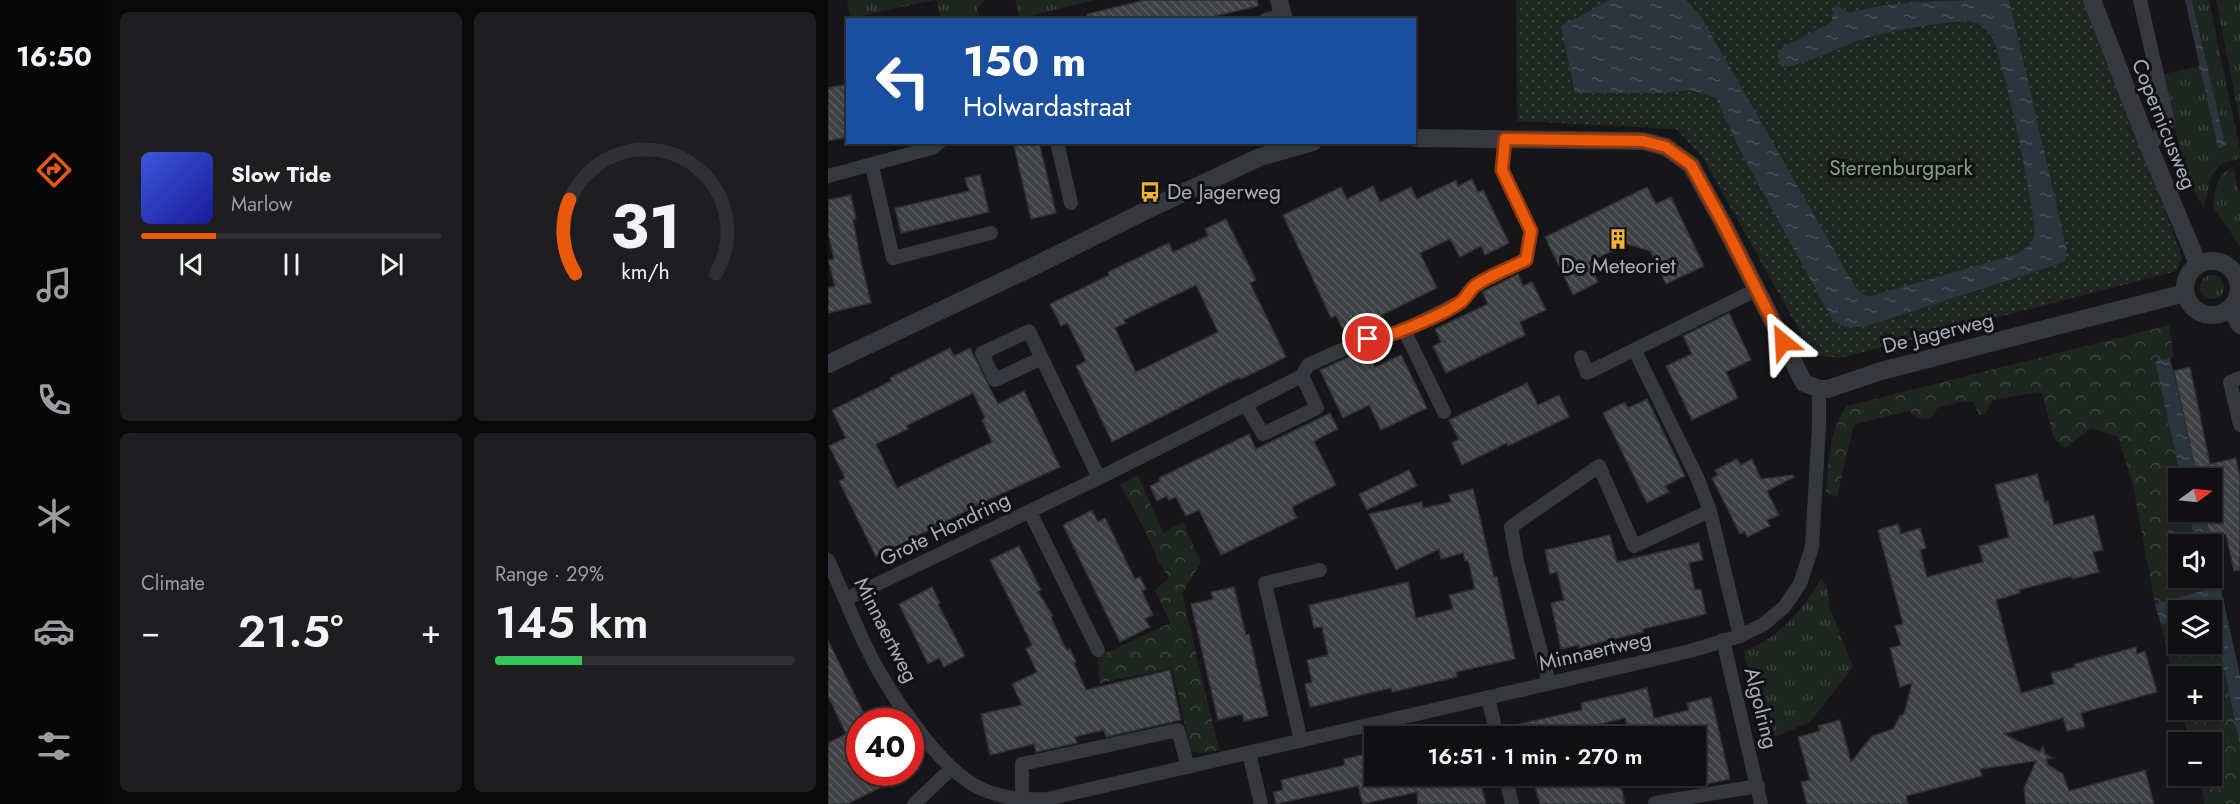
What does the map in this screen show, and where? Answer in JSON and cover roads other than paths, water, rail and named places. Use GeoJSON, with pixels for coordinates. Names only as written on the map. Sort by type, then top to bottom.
{"type":"FeatureCollection","features":[{"type":"Feature","properties":{"kind":"street","name":"Copernicusweg"},"geometry":{"type":"LineString","coordinates":[[2092,0],[2149,147],[2198,264]]}},
{"type":"Feature","properties":{"kind":"street"},"geometry":{"type":"LineString","coordinates":[[2140,0],[2168,123],[2149,147]]}},
{"type":"Feature","properties":{"kind":"street"},"geometry":{"type":"LineString","coordinates":[[1416,138],[1643,141],[1666,147],[1691,165],[1804,383],[1818,389]]}},
{"type":"Feature","properties":{"kind":"street"},"geometry":{"type":"LineString","coordinates":[[1444,412],[1404,330],[1462,301],[1475,285],[1526,260],[1531,231],[1502,170],[1505,139]]}},
{"type":"Feature","properties":{"kind":"street"},"geometry":{"type":"LineString","coordinates":[[828,176],[872,166],[932,148],[937,144]]}},
{"type":"Feature","properties":{"kind":"street"},"geometry":{"type":"LineString","coordinates":[[1057,144],[1071,203]]}},
{"type":"Feature","properties":{"kind":"street"},"geometry":{"type":"LineString","coordinates":[[828,364],[1260,157],[1306,144]]}},
{"type":"Feature","properties":{"kind":"street"},"geometry":{"type":"LineString","coordinates":[[872,166],[893,258],[991,233]]}},
{"type":"Feature","properties":{"kind":"street"},"geometry":{"type":"LineString","coordinates":[[2208,260],[2219,261],[2229,266],[2239,279],[2240,292],[2230,308],[2214,315],[2202,313],[2192,306],[2185,293],[2188,276],[2198,264],[2208,260]]}},
{"type":"Feature","properties":{"kind":"street"},"geometry":{"type":"LineString","coordinates":[[1581,357],[1587,373],[1756,290]]}},
{"type":"Feature","properties":{"kind":"street","name":"De Jagerweg"},"geometry":{"type":"LineString","coordinates":[[1818,389],[2185,293]]}},
{"type":"Feature","properties":{"kind":"street"},"geometry":{"type":"LineString","coordinates":[[2230,308],[2240,325]]}},
{"type":"Feature","properties":{"kind":"street","name":"Grote Hondring"},"geometry":{"type":"LineString","coordinates":[[846,599],[1030,512],[1246,405],[1302,375],[1308,365],[1368,339],[1376,340],[1404,330]]}},
{"type":"Feature","properties":{"kind":"street"},"geometry":{"type":"LineString","coordinates":[[1635,351],[1697,477],[1710,511],[1740,636]]}},
{"type":"Feature","properties":{"kind":"street"},"geometry":{"type":"LineString","coordinates":[[1042,358],[1099,478]]}},
{"type":"Feature","properties":{"kind":"street"},"geometry":{"type":"LineString","coordinates":[[1246,405],[1263,434],[1317,408],[1302,375]]}},
{"type":"Feature","properties":{"kind":"street"},"geometry":{"type":"LineString","coordinates":[[2240,378],[2230,382],[2240,424]]}},
{"type":"Feature","properties":{"kind":"street","name":"Minnaertweg"},"geometry":{"type":"LineString","coordinates":[[828,560],[877,668],[920,732],[951,769],[982,790],[1017,801],[1047,799],[1690,651],[1740,636],[1764,624],[1784,607],[1800,584],[1812,547],[1819,425],[1818,389]]}},
{"type":"Feature","properties":{"kind":"street"},"geometry":{"type":"LineString","coordinates":[[1549,683],[1510,527],[1599,466],[1634,546],[1710,511]]}},
{"type":"Feature","properties":{"kind":"street","name":"Grote Hondring"},"geometry":{"type":"LineString","coordinates":[[1030,512],[1098,650]]}},
{"type":"Feature","properties":{"kind":"street"},"geometry":{"type":"LineString","coordinates":[[1301,741],[1265,583],[1320,570]]}},
{"type":"Feature","properties":{"kind":"street","name":"Algolring"},"geometry":{"type":"LineString","coordinates":[[1723,640],[1761,804]]}},
{"type":"Feature","properties":{"kind":"street"},"geometry":{"type":"LineString","coordinates":[[1488,697],[1495,726]]}},
{"type":"Feature","properties":{"kind":"street"},"geometry":{"type":"LineString","coordinates":[[1017,801],[1022,764],[1178,730],[1188,766]]}},
{"type":"Feature","properties":{"kind":"street"},"geometry":{"type":"LineString","coordinates":[[1249,753],[1261,804]]}},
{"type":"Feature","properties":{"kind":"street"},"geometry":{"type":"LineString","coordinates":[[914,804],[951,769]]}},
{"type":"Feature","properties":{"kind":"street"},"geometry":{"type":"LineString","coordinates":[[1508,786],[1512,804]]}},
{"type":"Feature","properties":{"kind":"street"},"geometry":{"type":"LineString","coordinates":[[1655,803],[1758,786]]}},
{"type":"Feature","properties":{"kind":"water"},"geometry":{"type":"Polygon","coordinates":[[[1610,0],[1686,0],[1700,15],[1854,285],[1868,297],[2014,255],[2026,248],[2033,240],[2034,225],[2026,172],[1997,50],[1987,30],[1977,23],[1966,21],[1925,25],[1883,33],[1790,66],[1782,67],[1777,55],[1783,47],[1832,22],[1833,9],[1838,6],[1850,13],[1906,3],[2009,0],[2067,250],[2065,262],[1866,326],[1840,325],[1832,319],[1739,148],[1716,98],[1690,90],[1661,93],[1575,93],[1561,26],[1610,0]]]}},
{"type":"Feature","properties":{"kind":"water"},"geometry":{"type":"Polygon","coordinates":[[[2185,0],[2192,0],[2225,144],[2222,148],[2218,148],[2185,0]]]}},
{"type":"Feature","properties":{"kind":"water"},"geometry":{"type":"Polygon","coordinates":[[[2170,358],[2195,468],[2179,468],[2155,361],[2170,358]]]}},
{"type":"Feature","properties":{"kind":"water"},"geometry":{"type":"Polygon","coordinates":[[[2190,522],[2206,522],[2209,534],[2194,534],[2190,522]]]}},
{"type":"Feature","properties":{"kind":"water"},"geometry":{"type":"Polygon","coordinates":[[[2205,588],[2221,588],[2240,676],[2240,745],[2220,654],[2222,600],[2169,600],[2205,590],[2205,588]]]}},
{"type":"Feature","properties":{"kind":"water"},"geometry":{"type":"Polygon","coordinates":[[[2168,600],[2168,623],[2161,625],[2155,604],[2168,600]]]}},
{"type":"Feature","properties":{"kind":"place","name":"De Jagerweg"},"geometry":{"type":"Point","coordinates":[1150,192]}},
{"type":"Feature","properties":{"kind":"place","name":"De Meteoriet"},"geometry":{"type":"Point","coordinates":[1618,239]}},
{"type":"Feature","properties":{"kind":"park label","name":"Sterrenburgpark"},"geometry":{"type":"Point","coordinates":[1901,168]}}]}
